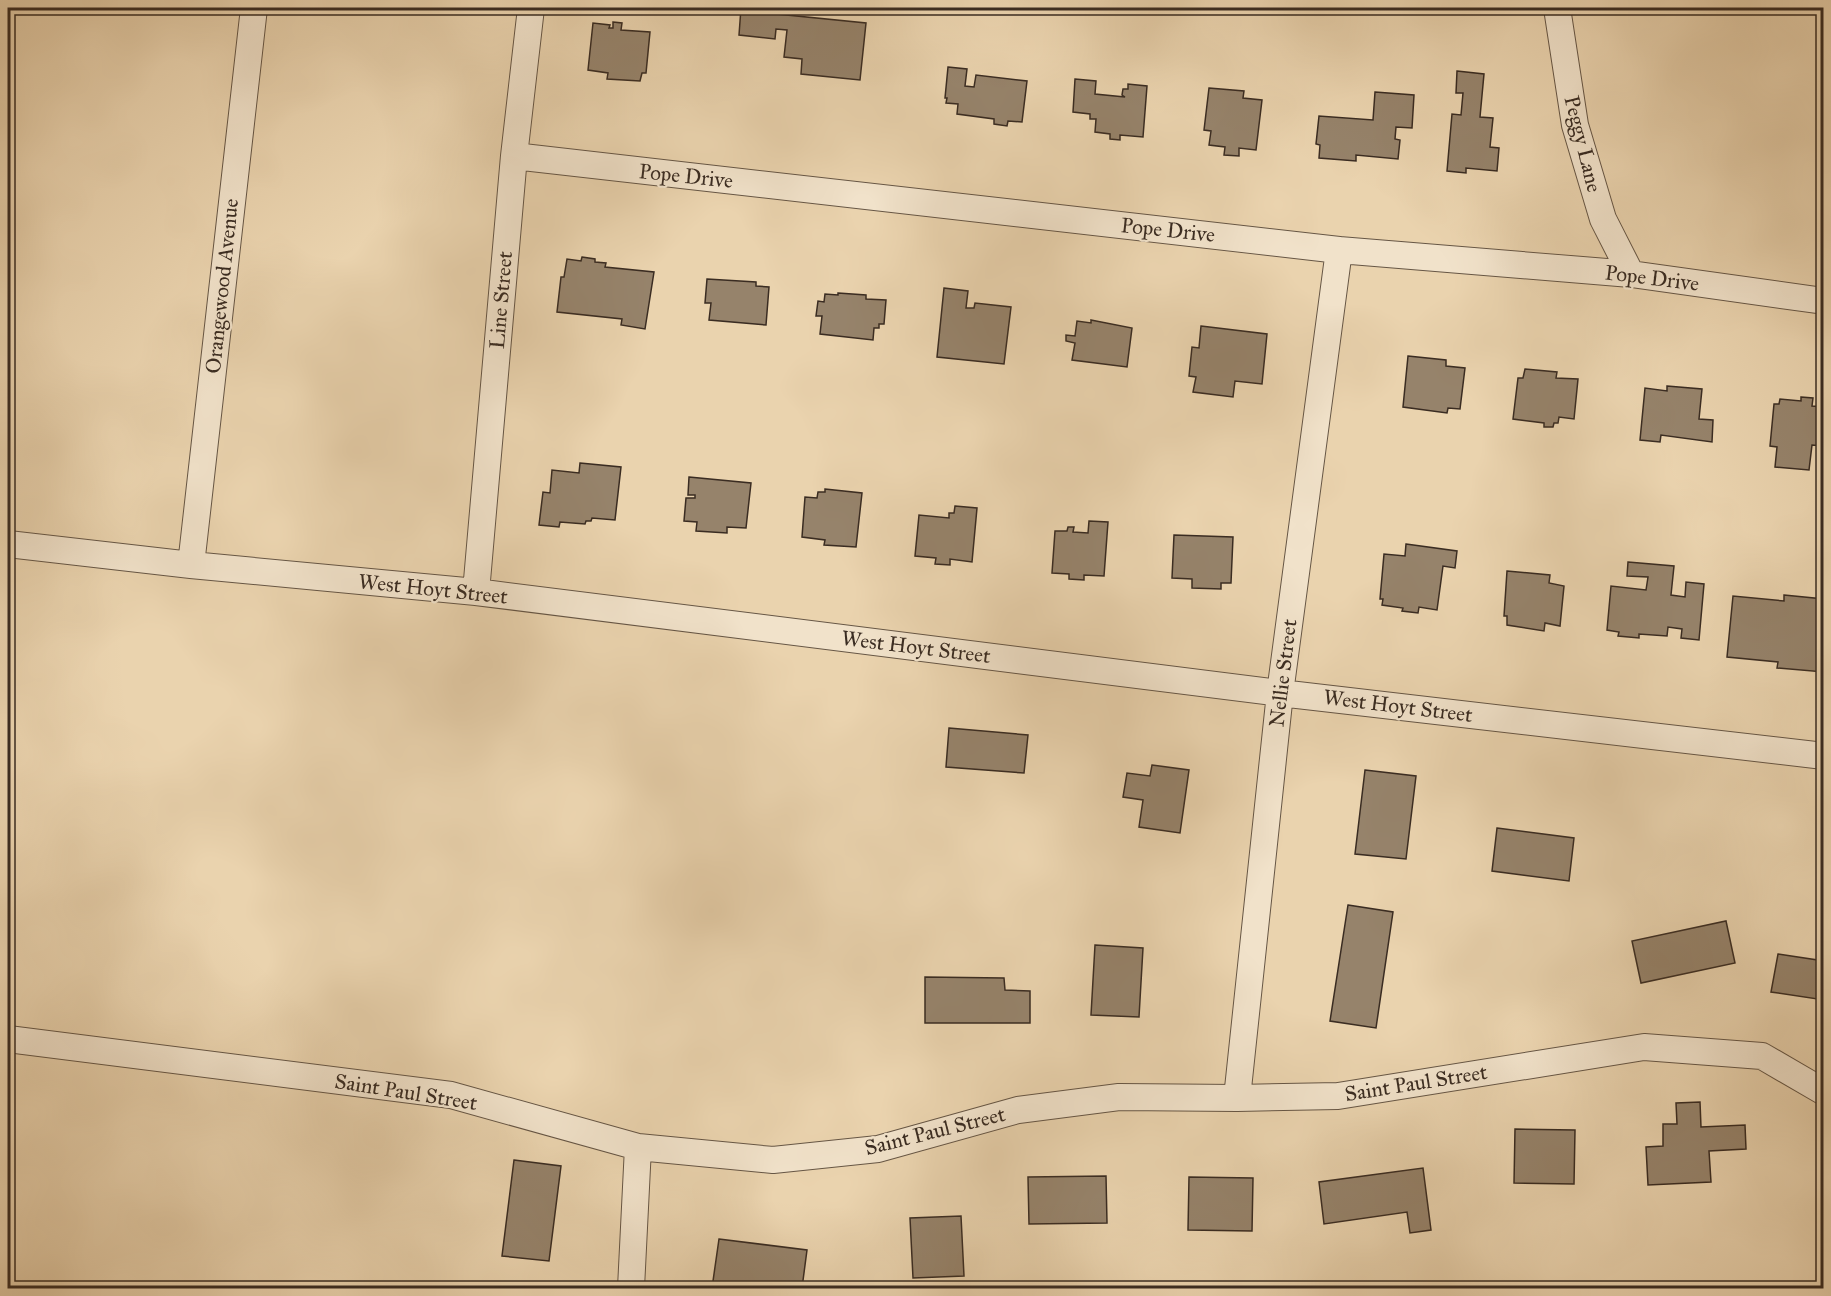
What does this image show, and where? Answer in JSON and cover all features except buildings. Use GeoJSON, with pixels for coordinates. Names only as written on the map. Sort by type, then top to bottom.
{"type":"FeatureCollection","features":[{"type":"Feature","properties":{"kind":"street","name":"Orangewood Avenue"},"geometry":{"type":"LineString","coordinates":[[191,566],[254,8]]}},
{"type":"Feature","properties":{"kind":"street","name":"Line Street"},"geometry":{"type":"LineString","coordinates":[[476,592],[514,156],[531,8]]}},
{"type":"Feature","properties":{"kind":"street","name":"Peggy Lane"},"geometry":{"type":"LineString","coordinates":[[1557,8],[1575,125],[1603,219],[1631,274]]}},
{"type":"Feature","properties":{"kind":"street","name":"Pope Drive"},"geometry":{"type":"LineString","coordinates":[[514,156],[1339,250],[1631,274],[1824,301]]}},
{"type":"Feature","properties":{"kind":"street","name":"Nellie Street"},"geometry":{"type":"LineString","coordinates":[[1237,1098],[1280,693],[1339,250]]}},
{"type":"Feature","properties":{"kind":"street","name":"West Hoyt Street"},"geometry":{"type":"LineString","coordinates":[[8,544],[191,566],[476,592],[1280,693],[1824,756]]}},
{"type":"Feature","properties":{"kind":"street","name":"Saint Paul Street"},"geometry":{"type":"LineString","coordinates":[[8,1040],[451,1095],[638,1147],[773,1160],[878,1149],[1018,1110],[1119,1097],[1338,1096],[1644,1047],[1762,1056],[1824,1092]]}},
{"type":"Feature","properties":{"kind":"street"},"geometry":{"type":"LineString","coordinates":[[631,1288],[638,1147]]}}]}
